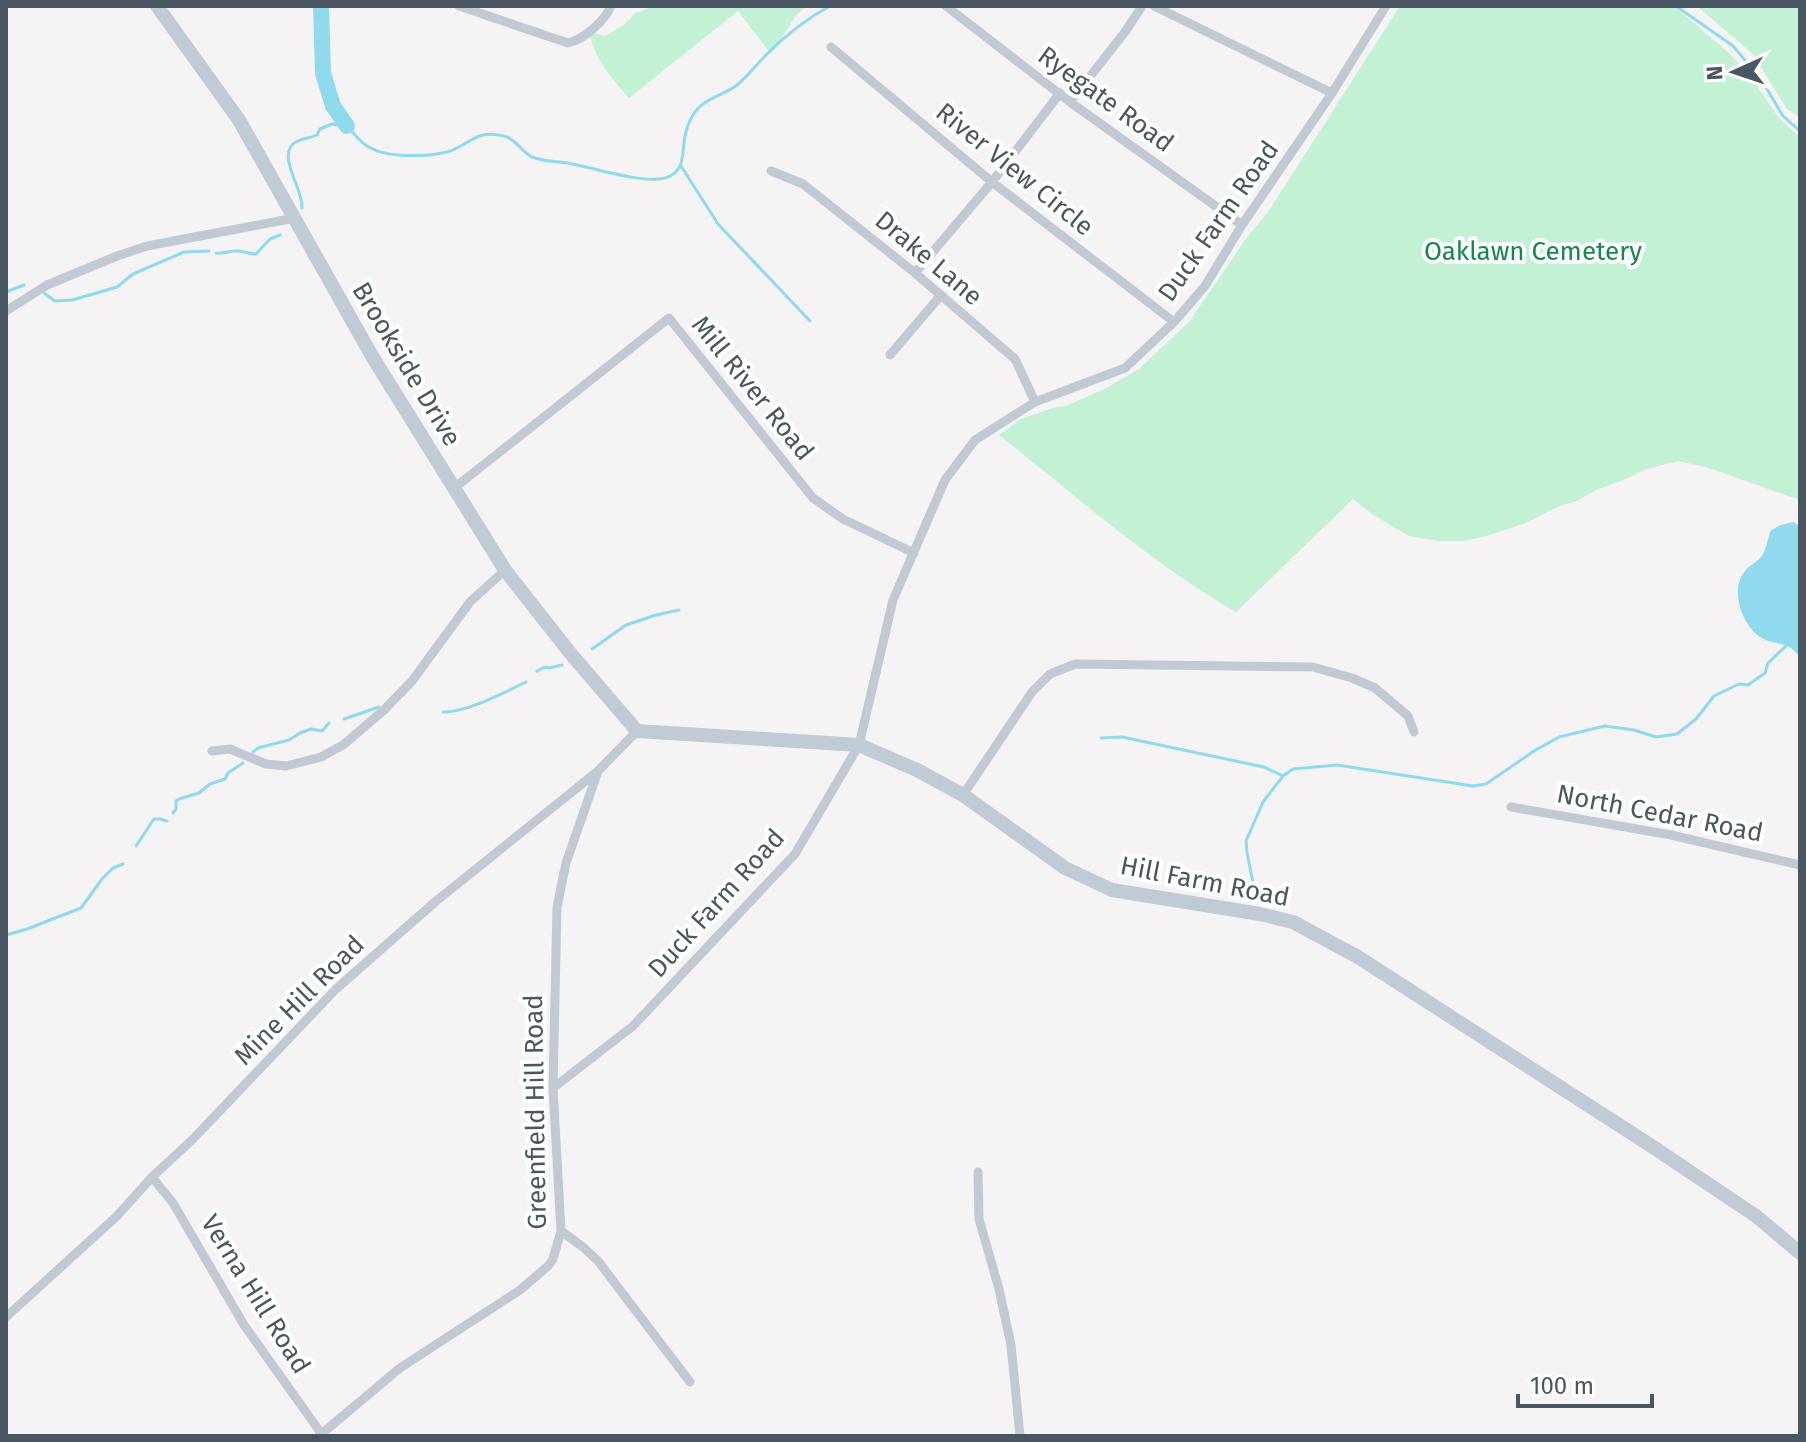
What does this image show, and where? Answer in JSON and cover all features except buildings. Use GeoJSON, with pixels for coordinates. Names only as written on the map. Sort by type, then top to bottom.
{"type":"FeatureCollection","features":[{"type":"Feature","properties":{"kind":"main road","name":"Brookside Drive"},"geometry":{"type":"LineString","coordinates":[[157,6],[239,120],[372,356],[505,570],[637,731]]}},
{"type":"Feature","properties":{"kind":"main road","name":"Hill Farm Road"},"geometry":{"type":"LineString","coordinates":[[637,731],[859,745],[917,770],[963,795],[1065,868],[1112,890],[1293,922],[1345,950],[1650,1145],[1756,1216],[1800,1253]]}},
{"type":"Feature","properties":{"kind":"street"},"geometry":{"type":"LineString","coordinates":[[459,6],[568,43],[577,40],[604,18],[611,6]]}},
{"type":"Feature","properties":{"kind":"street","name":"Ryegate Road"},"geometry":{"type":"LineString","coordinates":[[946,6],[1070,102],[1242,225]]}},
{"type":"Feature","properties":{"kind":"street"},"geometry":{"type":"LineString","coordinates":[[1070,102],[1142,6]]}},
{"type":"Feature","properties":{"kind":"street"},"geometry":{"type":"LineString","coordinates":[[1154,6],[1332,93]]}},
{"type":"Feature","properties":{"kind":"street","name":"Duck Farm Road"},"geometry":{"type":"LineString","coordinates":[[553,1088],[633,1026],[795,854],[859,745],[893,600],[945,480],[975,440],[1035,402],[1125,368],[1174,322],[1205,286],[1386,6]]}},
{"type":"Feature","properties":{"kind":"street","name":"River View Circle"},"geometry":{"type":"LineString","coordinates":[[831,47],[992,182],[1174,322]]}},
{"type":"Feature","properties":{"kind":"street"},"geometry":{"type":"LineString","coordinates":[[915,273],[992,182],[1060,93]]}},
{"type":"Feature","properties":{"kind":"street","name":"Drake Lane"},"geometry":{"type":"LineString","coordinates":[[771,171],[803,184],[915,273],[1015,359],[1035,402]]}},
{"type":"Feature","properties":{"kind":"street"},"geometry":{"type":"LineString","coordinates":[[6,311],[47,285],[147,246],[295,218]]}},
{"type":"Feature","properties":{"kind":"street"},"geometry":{"type":"LineString","coordinates":[[890,355],[941,295]]}},
{"type":"Feature","properties":{"kind":"street","name":"Mill River Road"},"geometry":{"type":"LineString","coordinates":[[453,489],[669,318],[813,498],[843,519],[914,553]]}},
{"type":"Feature","properties":{"kind":"street"},"geometry":{"type":"LineString","coordinates":[[212,751],[230,749],[266,764],[286,766],[321,757],[343,745],[412,681],[470,602],[505,570]]}},
{"type":"Feature","properties":{"kind":"street"},"geometry":{"type":"LineString","coordinates":[[963,795],[1032,692],[1050,674],[1075,664],[1313,667],[1375,688],[1408,716],[1414,732]]}},
{"type":"Feature","properties":{"kind":"street","name":"Mine Hill Road"},"geometry":{"type":"LineString","coordinates":[[6,1317],[117,1216],[336,989],[435,902],[598,771],[637,731]]}},
{"type":"Feature","properties":{"kind":"street","name":"Greenfield Hill Road"},"geometry":{"type":"LineString","coordinates":[[321,1435],[400,1368],[520,1290],[553,1259],[561,1231],[553,1088],[557,907],[566,863],[598,771]]}},
{"type":"Feature","properties":{"kind":"street","name":"North Cedar Road"},"geometry":{"type":"LineString","coordinates":[[1511,807],[1671,835],[1800,865]]}},
{"type":"Feature","properties":{"kind":"street"},"geometry":{"type":"LineString","coordinates":[[978,1172],[979,1219],[1011,1345],[1020,1436]]}},
{"type":"Feature","properties":{"kind":"street","name":"Verna Hill Road"},"geometry":{"type":"LineString","coordinates":[[152,1177],[173,1203],[244,1325],[321,1435]]}},
{"type":"Feature","properties":{"kind":"street"},"geometry":{"type":"LineString","coordinates":[[561,1231],[598,1261],[690,1382]]}},
{"type":"Feature","properties":{"kind":"green space"},"geometry":{"type":"Polygon","coordinates":[[[654,6],[808,6],[797,14],[771,54],[738,11],[629,98],[600,59],[589,32],[605,36],[623,26],[634,14],[654,6]]]}},
{"type":"Feature","properties":{"kind":"green space","name":"Oaklawn Cemetery"},"geometry":{"type":"Polygon","coordinates":[[[1400,6],[1674,6],[1729,53],[1751,77],[1778,117],[1800,135],[1800,500],[1706,467],[1677,461],[1644,470],[1526,523],[1464,541],[1438,541],[1409,536],[1353,499],[1236,612],[1144,551],[999,435],[1021,419],[1066,406],[1139,369],[1189,322],[1268,212],[1400,6]]]}},
{"type":"Feature","properties":{"kind":"green space"},"geometry":{"type":"Polygon","coordinates":[[[1697,6],[1800,6],[1800,117],[1787,109],[1753,54],[1697,6]]]}},
{"type":"Feature","properties":{"kind":"water"},"geometry":{"type":"Polygon","coordinates":[[[1793,522],[1800,526],[1800,657],[1787,646],[1756,634],[1742,613],[1738,595],[1741,578],[1761,557],[1771,530],[1793,522]]]}},
{"type":"Feature","properties":{"kind":"waterway"},"geometry":{"type":"LineString","coordinates":[[321,6],[323,73],[333,106],[347,126]]}},
{"type":"Feature","properties":{"kind":"waterway"},"geometry":{"type":"LineString","coordinates":[[302,208],[288,153],[298,141],[317,135],[320,129],[332,124],[347,126],[376,151],[396,155],[447,152],[478,136],[494,134],[508,137],[528,155],[541,160],[636,178],[661,179],[670,176],[679,168],[687,128],[697,109],[737,85],[789,34],[830,6]]}},
{"type":"Feature","properties":{"kind":"waterway"},"geometry":{"type":"LineString","coordinates":[[1676,6],[1733,46],[1761,79],[1783,116],[1800,131]]}},
{"type":"Feature","properties":{"kind":"waterway"},"geometry":{"type":"LineString","coordinates":[[681,166],[718,224],[810,321]]}},
{"type":"Feature","properties":{"kind":"waterway"},"geometry":{"type":"LineString","coordinates":[[216,253],[236,251],[256,254],[270,239],[280,235]]}},
{"type":"Feature","properties":{"kind":"waterway"},"geometry":{"type":"LineString","coordinates":[[44,293],[55,301],[72,300],[117,287],[133,274],[184,252],[209,251]]}},
{"type":"Feature","properties":{"kind":"waterway"},"geometry":{"type":"LineString","coordinates":[[6,292],[24,285]]}},
{"type":"Feature","properties":{"kind":"waterway"},"geometry":{"type":"LineString","coordinates":[[592,649],[626,625],[679,610]]}},
{"type":"Feature","properties":{"kind":"waterway"},"geometry":{"type":"LineString","coordinates":[[1256,897],[1246,841],[1263,802],[1283,776],[1293,769],[1337,765],[1473,786],[1486,784],[1559,737],[1605,726],[1656,737],[1677,734],[1696,719],[1714,696],[1739,684],[1748,685],[1765,673],[1768,663],[1787,645]]}},
{"type":"Feature","properties":{"kind":"waterway"},"geometry":{"type":"LineString","coordinates":[[537,671],[562,665]]}},
{"type":"Feature","properties":{"kind":"waterway"},"geometry":{"type":"LineString","coordinates":[[443,712],[474,705],[526,682]]}},
{"type":"Feature","properties":{"kind":"waterway"},"geometry":{"type":"LineString","coordinates":[[344,719],[379,707]]}},
{"type":"Feature","properties":{"kind":"waterway"},"geometry":{"type":"LineString","coordinates":[[253,752],[311,729],[322,731],[329,723]]}},
{"type":"Feature","properties":{"kind":"waterway"},"geometry":{"type":"LineString","coordinates":[[1101,738],[1122,737],[1264,767],[1283,776]]}},
{"type":"Feature","properties":{"kind":"waterway"},"geometry":{"type":"LineString","coordinates":[[173,813],[176,801],[225,779],[228,773],[243,763]]}},
{"type":"Feature","properties":{"kind":"waterway"},"geometry":{"type":"LineString","coordinates":[[136,846],[154,819],[167,821]]}},
{"type":"Feature","properties":{"kind":"waterway"},"geometry":{"type":"LineString","coordinates":[[6,935],[81,908],[102,879],[113,868],[123,864]]}}]}
